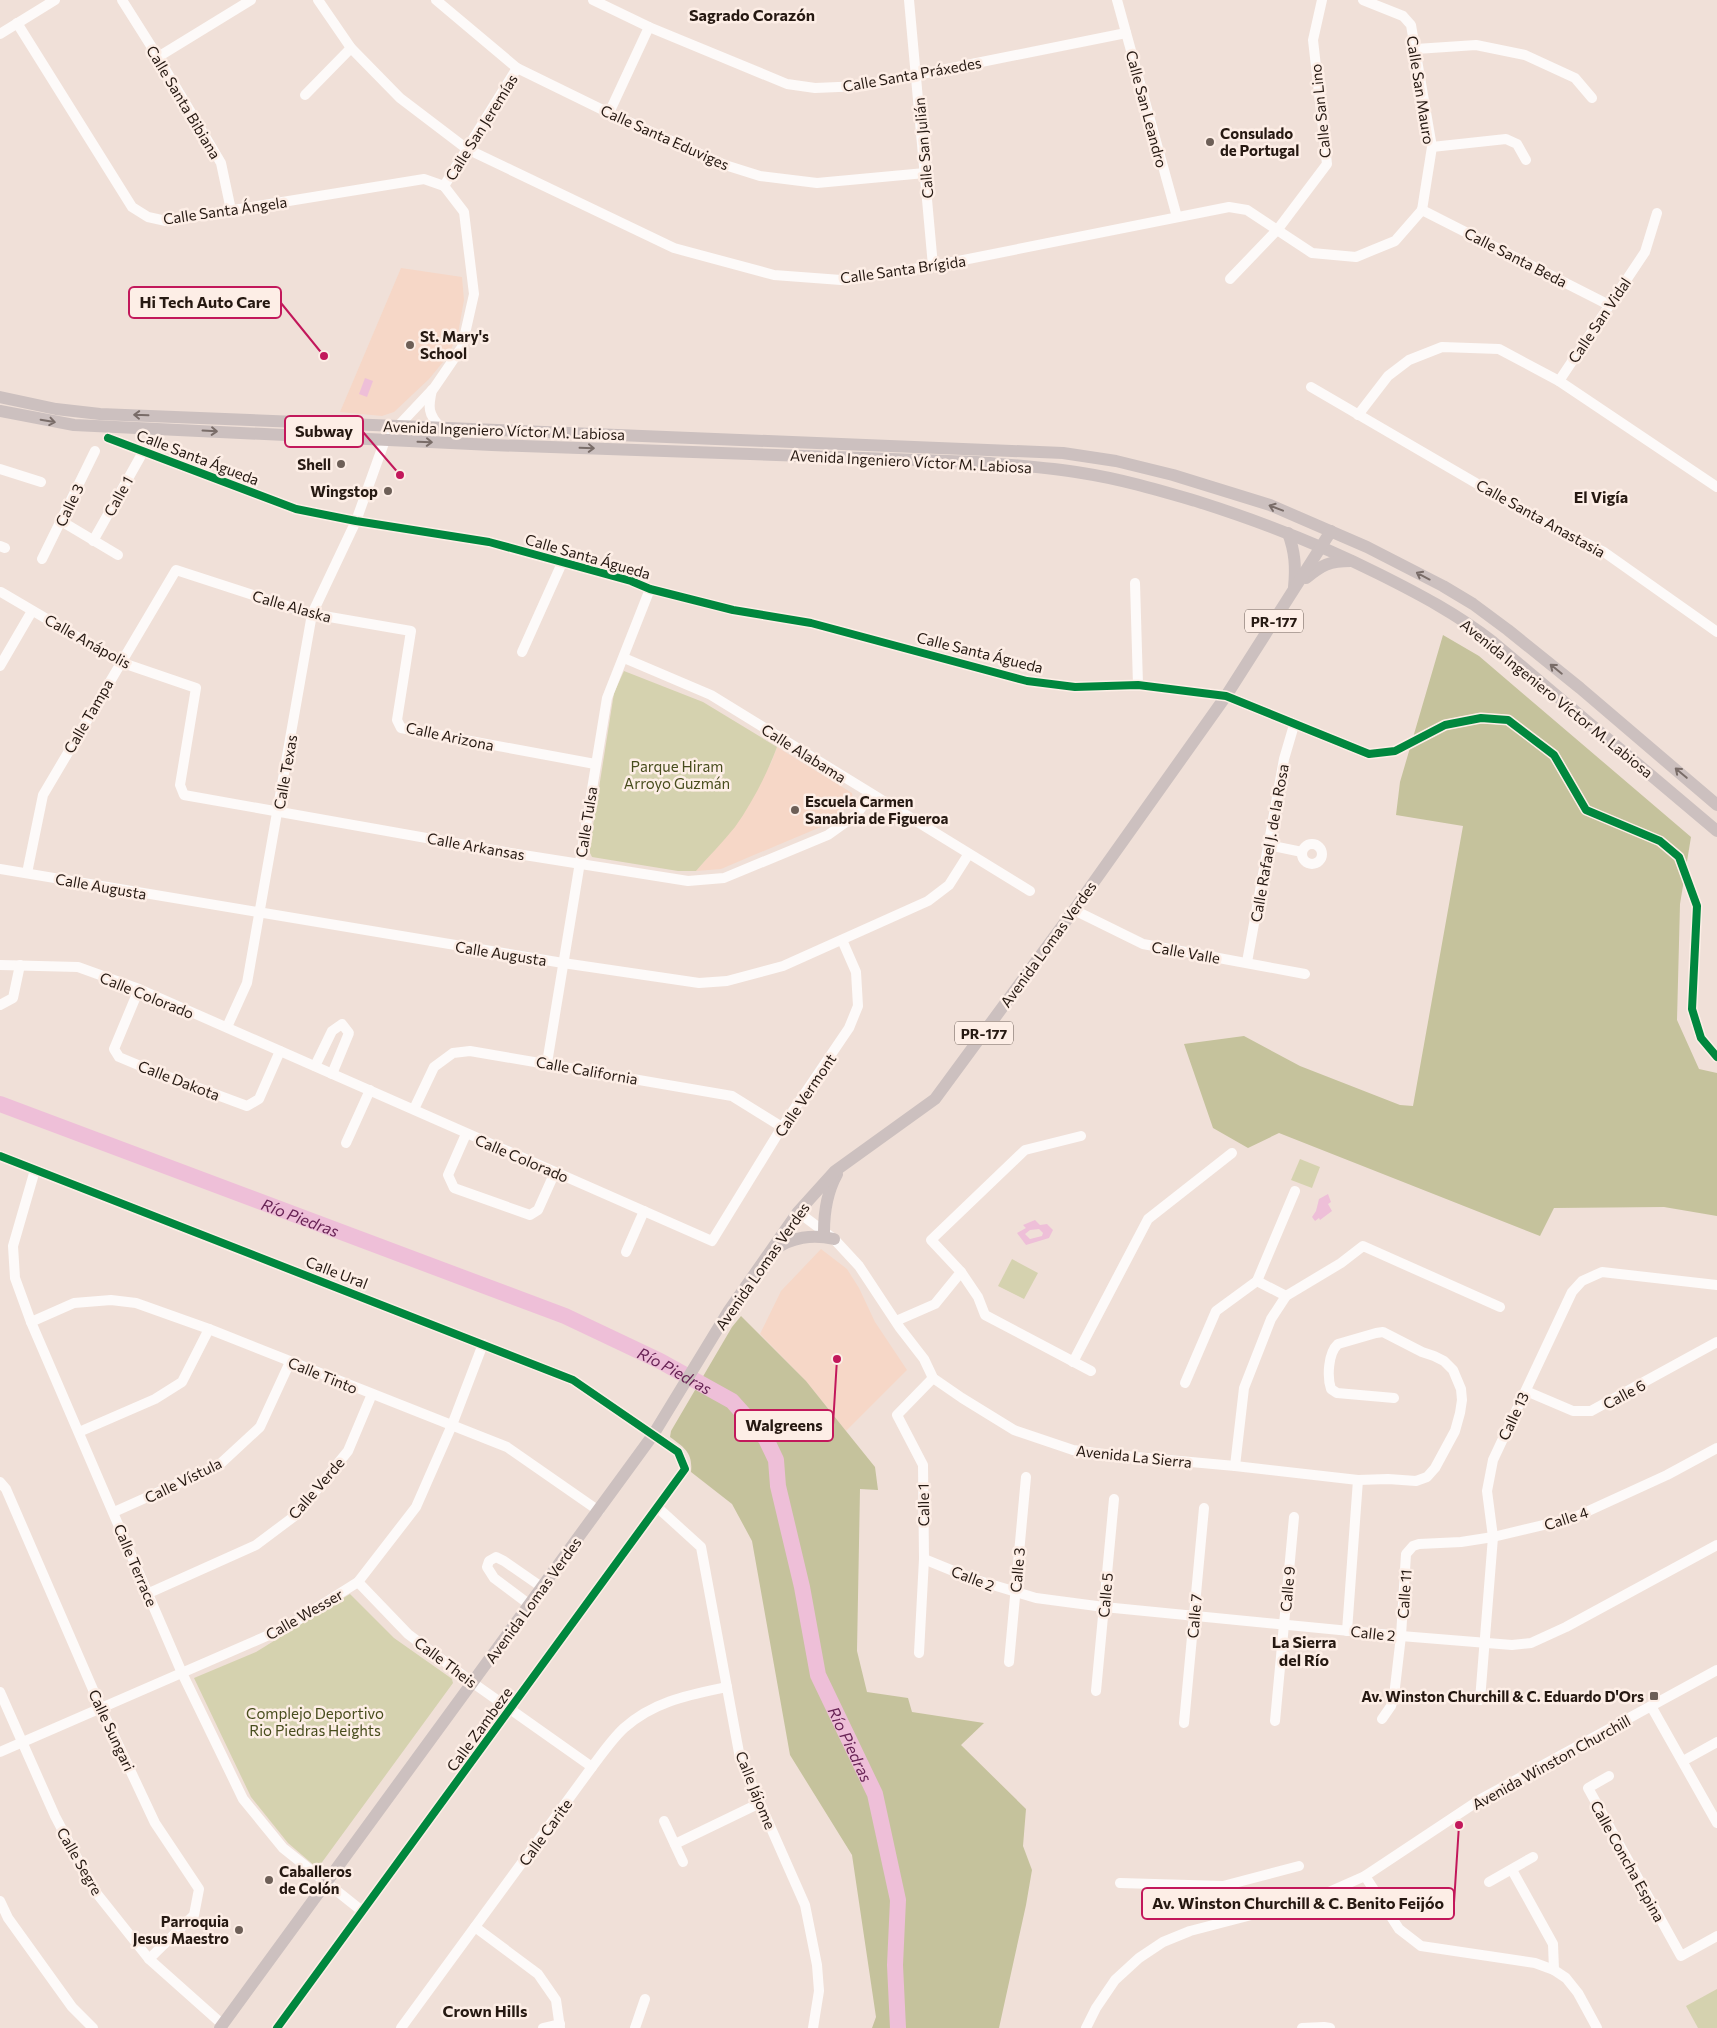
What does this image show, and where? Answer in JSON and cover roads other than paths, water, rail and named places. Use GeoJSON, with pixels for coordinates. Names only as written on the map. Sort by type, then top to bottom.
{"type":"FeatureCollection","features":[{"type":"Feature","properties":{"kind":"main road","name":"Avenida Ingeniero Víctor M. Labiosa"},"geometry":{"type":"LineString","coordinates":[[0,397],[56,409],[100,414],[1063,453],[1116,461],[1173,475],[1270,505],[1367,547],[1473,604],[1580,688],[1717,805]]}},
{"type":"Feature","properties":{"kind":"main road","name":"Avenida Ingeniero Víctor M. Labiosa"},"geometry":{"type":"LineString","coordinates":[[0,411],[74,425],[386,440],[976,462],[1084,473],[1147,486],[1243,516],[1322,546],[1434,602],[1467,622],[1717,831]]}},
{"type":"Feature","properties":{"kind":"main road","name":"Avenida Lomas Verdes"},"geometry":{"type":"LineString","coordinates":[[221,2026],[653,1435],[728,1312],[798,1212],[835,1171],[935,1099],[1074,910],[1226,696],[1331,531]]}},
{"type":"Feature","properties":{"kind":"main road"},"geometry":{"type":"LineString","coordinates":[[1288,533],[1294,549],[1296,587]]}},
{"type":"Feature","properties":{"kind":"main road"},"geometry":{"type":"LineString","coordinates":[[1296,587],[1320,566],[1333,561],[1354,562]]}},
{"type":"Feature","properties":{"kind":"main road"},"geometry":{"type":"LineString","coordinates":[[770,1253],[782,1244],[797,1239],[829,1235],[824,1212],[829,1191],[841,1167]]}},
{"type":"Feature","properties":{"kind":"street"},"geometry":{"type":"LineString","coordinates":[[0,34],[55,0]]}},
{"type":"Feature","properties":{"kind":"street","name":"Calle Santa Bibiana"},"geometry":{"type":"LineString","coordinates":[[122,0],[221,164],[232,210]]}},
{"type":"Feature","properties":{"kind":"street"},"geometry":{"type":"LineString","coordinates":[[158,57],[251,0]]}},
{"type":"Feature","properties":{"kind":"street","name":"Calle Santa Brígida"},"geometry":{"type":"LineString","coordinates":[[318,0],[351,48],[400,98],[467,149],[674,248],[774,275],[841,280],[933,266],[1229,206],[1246,210],[1278,229],[1312,253],[1356,257],[1395,240],[1422,210]]}},
{"type":"Feature","properties":{"kind":"street","name":"Calle Santa Eduviges"},"geometry":{"type":"LineString","coordinates":[[436,0],[517,68],[725,165],[760,176],[817,183],[925,173]]}},
{"type":"Feature","properties":{"kind":"street","name":"Calle Santa Práxedes"},"geometry":{"type":"LineString","coordinates":[[594,0],[649,27],[787,84],[815,88],[862,86],[1126,33]]}},
{"type":"Feature","properties":{"kind":"street","name":"Calle San Julián"},"geometry":{"type":"LineString","coordinates":[[908,0],[933,266]]}},
{"type":"Feature","properties":{"kind":"street","name":"Calle San Leandro"},"geometry":{"type":"LineString","coordinates":[[1117,0],[1177,217]]}},
{"type":"Feature","properties":{"kind":"street","name":"Calle San Lino"},"geometry":{"type":"LineString","coordinates":[[1230,279],[1278,229],[1327,164],[1313,40],[1322,0]]}},
{"type":"Feature","properties":{"kind":"street","name":"Calle San Mauro"},"geometry":{"type":"LineString","coordinates":[[1363,0],[1403,16],[1411,25],[1432,147],[1422,210]]}},
{"type":"Feature","properties":{"kind":"street","name":"Calle Santa Ángela"},"geometry":{"type":"LineString","coordinates":[[17,24],[132,207],[148,217],[166,221],[424,179],[444,186]]}},
{"type":"Feature","properties":{"kind":"street"},"geometry":{"type":"LineString","coordinates":[[610,113],[649,27]]}},
{"type":"Feature","properties":{"kind":"street"},"geometry":{"type":"LineString","coordinates":[[1416,49],[1476,45],[1526,55],[1575,78],[1592,98]]}},
{"type":"Feature","properties":{"kind":"street"},"geometry":{"type":"LineString","coordinates":[[305,95],[351,48]]}},
{"type":"Feature","properties":{"kind":"street","name":"Calle San Jeremías"},"geometry":{"type":"LineString","coordinates":[[444,186],[517,68]]}},
{"type":"Feature","properties":{"kind":"street"},"geometry":{"type":"LineString","coordinates":[[1432,147],[1506,139],[1517,144],[1526,160]]}},
{"type":"Feature","properties":{"kind":"street"},"geometry":{"type":"LineString","coordinates":[[386,440],[432,389],[462,347],[474,294],[464,212],[444,186]]}},
{"type":"Feature","properties":{"kind":"street","name":"Calle Santa Beda"},"geometry":{"type":"LineString","coordinates":[[1422,210],[1609,305]]}},
{"type":"Feature","properties":{"kind":"street","name":"Calle San Vidal"},"geometry":{"type":"LineString","coordinates":[[1559,381],[1645,252],[1657,213]]}},
{"type":"Feature","properties":{"kind":"street"},"geometry":{"type":"LineString","coordinates":[[1358,415],[1388,376],[1409,360],[1442,347],[1499,349],[1559,381],[1717,487]]}},
{"type":"Feature","properties":{"kind":"street","name":"Calle Santa Anastasia"},"geometry":{"type":"LineString","coordinates":[[1310,387],[1541,521],[1604,552],[1717,632]]}},
{"type":"Feature","properties":{"kind":"street"},"geometry":{"type":"LineString","coordinates":[[432,389],[429,405],[432,418],[440,427]]}},
{"type":"Feature","properties":{"kind":"street","name":"Calle Santa Águeda"},"geometry":{"type":"LineString","coordinates":[[108,438],[296,509],[356,521],[489,542],[631,581],[650,589],[733,610],[812,623],[1027,681],[1075,687],[1138,685],[1226,696],[1369,754],[1383,754],[1395,751],[1445,725],[1481,718],[1508,720],[1554,755],[1586,810],[1660,841],[1679,857],[1697,906],[1692,1009],[1701,1038],[1717,1057]]}},
{"type":"Feature","properties":{"kind":"street","name":"Calle Texas"},"geometry":{"type":"LineString","coordinates":[[227,1028],[248,983],[312,614],[356,521],[386,440]]}},
{"type":"Feature","properties":{"kind":"street","name":"Calle 3"},"geometry":{"type":"LineString","coordinates":[[42,559],[95,451]]}},
{"type":"Feature","properties":{"kind":"street","name":"Calle 1"},"geometry":{"type":"LineString","coordinates":[[93,541],[143,452]]}},
{"type":"Feature","properties":{"kind":"street"},"geometry":{"type":"LineString","coordinates":[[0,469],[41,482]]}},
{"type":"Feature","properties":{"kind":"street"},"geometry":{"type":"LineString","coordinates":[[61,521],[118,555]]}},
{"type":"Feature","properties":{"kind":"street"},"geometry":{"type":"LineString","coordinates":[[522,652],[562,563]]}},
{"type":"Feature","properties":{"kind":"street","name":"Calle Alaska"},"geometry":{"type":"LineString","coordinates":[[176,570],[312,614],[411,631]]}},
{"type":"Feature","properties":{"kind":"street","name":"Calle Tampa"},"geometry":{"type":"LineString","coordinates":[[27,873],[43,794],[176,570]]}},
{"type":"Feature","properties":{"kind":"street"},"geometry":{"type":"LineString","coordinates":[[1135,583],[1138,685]]}},
{"type":"Feature","properties":{"kind":"street","name":"Calle Tulsa"},"geometry":{"type":"LineString","coordinates":[[547,1063],[607,698],[650,589]]}},
{"type":"Feature","properties":{"kind":"street","name":"Calle Anápolis"},"geometry":{"type":"LineString","coordinates":[[0,592],[120,662],[179,682]]}},
{"type":"Feature","properties":{"kind":"street"},"geometry":{"type":"LineString","coordinates":[[0,666],[32,611]]}},
{"type":"Feature","properties":{"kind":"street","name":"Calle Arizona"},"geometry":{"type":"LineString","coordinates":[[411,631],[397,720],[400,728],[596,764]]}},
{"type":"Feature","properties":{"kind":"street","name":"Calle Alabama"},"geometry":{"type":"LineString","coordinates":[[624,658],[711,695],[968,855],[1030,891]]}},
{"type":"Feature","properties":{"kind":"street","name":"Calle Arkansas"},"geometry":{"type":"LineString","coordinates":[[179,682],[196,688],[180,785],[184,795],[579,864],[688,881],[724,878],[828,835],[856,815],[871,794]]}},
{"type":"Feature","properties":{"kind":"street","name":"Calle Rafael J. de la Rosa"},"geometry":{"type":"LineString","coordinates":[[1247,962],[1284,758],[1294,725]]}},
{"type":"Feature","properties":{"kind":"street"},"geometry":{"type":"LineString","coordinates":[[1268,845],[1302,852]]}},
{"type":"Feature","properties":{"kind":"street","name":"Calle Augusta"},"geometry":{"type":"LineString","coordinates":[[0,869],[563,963],[699,983],[726,981],[782,966],[928,901],[948,885],[968,855]]}},
{"type":"Feature","properties":{"kind":"street","name":"Calle Valle"},"geometry":{"type":"LineString","coordinates":[[1074,910],[1143,944],[1305,974]]}},
{"type":"Feature","properties":{"kind":"street","name":"Calle Vermont"},"geometry":{"type":"LineString","coordinates":[[712,1241],[782,1127],[849,1028],[858,1006],[856,972],[842,940]]}},
{"type":"Feature","properties":{"kind":"street","name":"Calle Colorado"},"geometry":{"type":"LineString","coordinates":[[0,965],[78,967],[139,989],[712,1241]]}},
{"type":"Feature","properties":{"kind":"street"},"geometry":{"type":"LineString","coordinates":[[0,1005],[13,998],[20,965]]}},
{"type":"Feature","properties":{"kind":"street","name":"Calle Dakota"},"geometry":{"type":"LineString","coordinates":[[139,989],[114,1049],[119,1056],[150,1070],[247,1106],[259,1098],[280,1051]]}},
{"type":"Feature","properties":{"kind":"street"},"geometry":{"type":"LineString","coordinates":[[315,1066],[332,1031],[342,1024],[349,1033],[332,1074]]}},
{"type":"Feature","properties":{"kind":"street","name":"Calle California"},"geometry":{"type":"LineString","coordinates":[[414,1109],[434,1067],[453,1053],[470,1051],[732,1096],[782,1127]]}},
{"type":"Feature","properties":{"kind":"street"},"geometry":{"type":"LineString","coordinates":[[346,1143],[370,1090]]}},
{"type":"Feature","properties":{"kind":"street"},"geometry":{"type":"LineString","coordinates":[[466,1134],[448,1176],[454,1188],[530,1215],[538,1210],[555,1172]]}},
{"type":"Feature","properties":{"kind":"street"},"geometry":{"type":"LineString","coordinates":[[1081,1136],[1025,1150],[931,1240],[961,1272],[978,1296],[985,1315],[1091,1372]]}},
{"type":"Feature","properties":{"kind":"street"},"geometry":{"type":"LineString","coordinates":[[1073,1362],[1148,1219],[1232,1153]]}},
{"type":"Feature","properties":{"kind":"street","name":"Calle Ural"},"geometry":{"type":"LineString","coordinates":[[0,1156],[574,1380],[668,1446]]}},
{"type":"Feature","properties":{"kind":"street","name":"Calle Terrace"},"geometry":{"type":"LineString","coordinates":[[35,1170],[12,1246],[15,1278],[31,1322],[182,1673],[243,1798],[283,1848],[362,1911]]}},
{"type":"Feature","properties":{"kind":"street"},"geometry":{"type":"LineString","coordinates":[[1185,1383],[1216,1311],[1257,1281],[1295,1191]]}},
{"type":"Feature","properties":{"kind":"street"},"geometry":{"type":"LineString","coordinates":[[626,1252],[644,1211]]}},
{"type":"Feature","properties":{"kind":"street","name":"Avenida La Sierra"},"geometry":{"type":"LineString","coordinates":[[798,1212],[829,1235],[859,1266],[924,1359],[933,1378],[1014,1430],[1073,1450],[1358,1480],[1388,1478],[1416,1480],[1426,1477],[1435,1468],[1455,1431],[1460,1413],[1462,1400],[1458,1378],[1453,1370],[1444,1361],[1383,1332],[1338,1344],[1335,1347],[1330,1364],[1331,1390],[1337,1393],[1394,1398]]}},
{"type":"Feature","properties":{"kind":"street"},"geometry":{"type":"LineString","coordinates":[[1235,1466],[1244,1388],[1271,1318],[1286,1296],[1340,1263],[1363,1246],[1500,1307]]}},
{"type":"Feature","properties":{"kind":"street"},"geometry":{"type":"LineString","coordinates":[[896,1321],[934,1304],[961,1272]]}},
{"type":"Feature","properties":{"kind":"street","name":"Calle 13"},"geometry":{"type":"LineString","coordinates":[[1480,1700],[1493,1537],[1487,1491],[1492,1460],[1572,1292],[1582,1281],[1602,1272],[1717,1285]]}},
{"type":"Feature","properties":{"kind":"street"},"geometry":{"type":"LineString","coordinates":[[1257,1281],[1286,1296]]}},
{"type":"Feature","properties":{"kind":"street","name":"Calle Tinto"},"geometry":{"type":"LineString","coordinates":[[31,1322],[74,1303],[111,1300],[136,1303],[209,1329],[507,1447],[599,1511]]}},
{"type":"Feature","properties":{"kind":"street"},"geometry":{"type":"LineString","coordinates":[[79,1432],[155,1399],[182,1382],[209,1329]]}},
{"type":"Feature","properties":{"kind":"street","name":"Calle 6"},"geometry":{"type":"LineString","coordinates":[[1526,1391],[1573,1411],[1591,1411],[1717,1342]]}},
{"type":"Feature","properties":{"kind":"street","name":"Calle Wesser"},"geometry":{"type":"LineString","coordinates":[[0,1752],[285,1628],[358,1582],[416,1507],[452,1424],[483,1344]]}},
{"type":"Feature","properties":{"kind":"street","name":"Calle Vístula"},"geometry":{"type":"LineString","coordinates":[[114,1512],[219,1465],[260,1427],[290,1362]]}},
{"type":"Feature","properties":{"kind":"street","name":"Calle 1"},"geometry":{"type":"LineString","coordinates":[[919,1653],[924,1558],[922,1466],[897,1415],[933,1378]]}},
{"type":"Feature","properties":{"kind":"street","name":"Calle Verde"},"geometry":{"type":"LineString","coordinates":[[149,1593],[256,1545],[296,1516],[348,1451],[372,1394]]}},
{"type":"Feature","properties":{"kind":"street","name":"Calle Zambeze"},"geometry":{"type":"LineString","coordinates":[[277,2028],[685,1469],[678,1452],[668,1446]]}},
{"type":"Feature","properties":{"kind":"street","name":"Calle 4"},"geometry":{"type":"LineString","coordinates":[[1406,1554],[1413,1546],[1419,1544],[1460,1542],[1493,1537],[1573,1518],[1667,1475],[1717,1448]]}},
{"type":"Feature","properties":{"kind":"street","name":"Calle 3"},"geometry":{"type":"LineString","coordinates":[[1010,1662],[1026,1477]]}},
{"type":"Feature","properties":{"kind":"street"},"geometry":{"type":"LineString","coordinates":[[1347,1631],[1358,1480]]}},
{"type":"Feature","properties":{"kind":"street","name":"Calle Sungari"},"geometry":{"type":"LineString","coordinates":[[0,1482],[6,1489],[101,1708],[155,1824],[199,1890],[194,1914],[149,1959]]}},
{"type":"Feature","properties":{"kind":"street","name":"Calle 5"},"geometry":{"type":"LineString","coordinates":[[1096,1691],[1114,1499]]}},
{"type":"Feature","properties":{"kind":"street","name":"Calle Jájome"},"geometry":{"type":"LineString","coordinates":[[657,1507],[701,1547],[740,1758],[805,1906],[818,1965],[819,1991],[813,2028]]}},
{"type":"Feature","properties":{"kind":"street","name":"Calle 7"},"geometry":{"type":"LineString","coordinates":[[1184,1724],[1204,1508]]}},
{"type":"Feature","properties":{"kind":"street","name":"Calle 9"},"geometry":{"type":"LineString","coordinates":[[1275,1721],[1294,1517]]}},
{"type":"Feature","properties":{"kind":"street","name":"Calle 2"},"geometry":{"type":"LineString","coordinates":[[924,1558],[973,1580],[1036,1598],[1104,1607],[1347,1631],[1512,1644],[1531,1643],[1566,1627],[1717,1545]]}},
{"type":"Feature","properties":{"kind":"street","name":"Calle 11"},"geometry":{"type":"LineString","coordinates":[[1382,1719],[1391,1706],[1394,1696],[1401,1636],[1406,1554]]}},
{"type":"Feature","properties":{"kind":"street"},"geometry":{"type":"LineString","coordinates":[[530,1605],[494,1578],[487,1567],[489,1561],[496,1558],[504,1561],[543,1588]]}},
{"type":"Feature","properties":{"kind":"street","name":"Calle Theis"},"geometry":{"type":"LineString","coordinates":[[358,1582],[408,1634],[473,1683],[592,1767]]}},
{"type":"Feature","properties":{"kind":"street","name":"Avenida Winston Churchill"},"geometry":{"type":"LineString","coordinates":[[1086,2028],[1096,2008],[1115,1980],[1139,1958],[1163,1942],[1190,1931],[1313,1900],[1365,1876],[1481,1799],[1717,1670]]}},
{"type":"Feature","properties":{"kind":"street","name":"Calle Carite"},"geometry":{"type":"LineString","coordinates":[[401,2028],[592,1767],[624,1728],[670,1700],[727,1686]]}},
{"type":"Feature","properties":{"kind":"street","name":"Calle Segre"},"geometry":{"type":"LineString","coordinates":[[0,1692],[55,1816],[94,1890],[149,1959],[221,2026]]}},
{"type":"Feature","properties":{"kind":"street"},"geometry":{"type":"LineString","coordinates":[[1652,1706],[1717,1823]]}},
{"type":"Feature","properties":{"kind":"street"},"geometry":{"type":"LineString","coordinates":[[1683,1761],[1717,1742]]}},
{"type":"Feature","properties":{"kind":"street","name":"Calle Concha Espina"},"geometry":{"type":"LineString","coordinates":[[1609,1776],[1588,1788],[1681,1956],[1717,1936]]}},
{"type":"Feature","properties":{"kind":"street"},"geometry":{"type":"LineString","coordinates":[[675,1844],[760,1803]]}},
{"type":"Feature","properties":{"kind":"street"},"geometry":{"type":"LineString","coordinates":[[664,1821],[683,1862]]}},
{"type":"Feature","properties":{"kind":"street"},"geometry":{"type":"LineString","coordinates":[[1489,1882],[1533,1857]]}},
{"type":"Feature","properties":{"kind":"street"},"geometry":{"type":"LineString","coordinates":[[1120,1883],[1223,1886],[1298,1866]]}},
{"type":"Feature","properties":{"kind":"street"},"geometry":{"type":"LineString","coordinates":[[1512,1870],[1553,1944],[1554,1970]]}},
{"type":"Feature","properties":{"kind":"street"},"geometry":{"type":"LineString","coordinates":[[1365,1876],[1399,1930],[1421,1946],[1535,1963],[1554,1970],[1566,1978],[1578,1993],[1597,2028]]}},
{"type":"Feature","properties":{"kind":"street"},"geometry":{"type":"LineString","coordinates":[[1223,1886],[1226,1921]]}},
{"type":"Feature","properties":{"kind":"street"},"geometry":{"type":"LineString","coordinates":[[0,1901],[8,1918],[72,2007],[93,2028]]}},
{"type":"Feature","properties":{"kind":"street"},"geometry":{"type":"LineString","coordinates":[[475,1927],[538,1974],[556,2000],[560,2026],[543,2028]]}},
{"type":"Feature","properties":{"kind":"street"},"geometry":{"type":"LineString","coordinates":[[635,2028],[646,1999]]}},
{"type":"Feature","properties":{"kind":"street"},"geometry":{"type":"LineString","coordinates":[[1302,2028],[1330,2028]]}},
{"type":"Feature","properties":{"kind":"waterway","name":"Río Piedras"},"geometry":{"type":"LineString","coordinates":[[0,1104],[565,1316],[660,1361],[732,1401],[766,1439],[776,1460],[778,1486],[802,1587],[818,1675],[875,1794],[898,1900],[895,1965],[898,2028]]}},
{"type":"Feature","properties":{"kind":"place","name":"Consulado de Portugal"},"geometry":{"type":"Point","coordinates":[1210,142]}},
{"type":"Feature","properties":{"kind":"place","name":"St. Mary's School"},"geometry":{"type":"Point","coordinates":[410,345]}},
{"type":"Feature","properties":{"kind":"place","name":"Hi Tech Auto Care"},"geometry":{"type":"Point","coordinates":[324,356]}},
{"type":"Feature","properties":{"kind":"place","name":"Shell"},"geometry":{"type":"Point","coordinates":[341,464]}},
{"type":"Feature","properties":{"kind":"place","name":"Subway"},"geometry":{"type":"Point","coordinates":[400,475]}},
{"type":"Feature","properties":{"kind":"place","name":"Wingstop"},"geometry":{"type":"Point","coordinates":[388,491]}},
{"type":"Feature","properties":{"kind":"place","name":"Escuela Carmen Sanabria de Figueroa"},"geometry":{"type":"Point","coordinates":[795,810]}},
{"type":"Feature","properties":{"kind":"place","name":"Walgreens"},"geometry":{"type":"Point","coordinates":[837,1359]}},
{"type":"Feature","properties":{"kind":"place","name":"Av. Winston Churchill & C. Eduardo D'Ors"},"geometry":{"type":"Point","coordinates":[1654,1696]}},
{"type":"Feature","properties":{"kind":"place","name":"Av. Winston Churchill & C. Benito Feijóo"},"geometry":{"type":"Point","coordinates":[1459,1825]}},
{"type":"Feature","properties":{"kind":"place","name":"Caballeros de Colón"},"geometry":{"type":"Point","coordinates":[269,1880]}},
{"type":"Feature","properties":{"kind":"place","name":"Parroquia Jesus Maestro"},"geometry":{"type":"Point","coordinates":[239,1930]}},
{"type":"Feature","properties":{"kind":"district","name":"Sagrado Corazón"},"geometry":{"type":"Point","coordinates":[752,14]}},
{"type":"Feature","properties":{"kind":"district","name":"El Vigía"},"geometry":{"type":"Point","coordinates":[1601,496]}},
{"type":"Feature","properties":{"kind":"district","name":"La Sierra del Río"},"geometry":{"type":"Point","coordinates":[1304,1650]}},
{"type":"Feature","properties":{"kind":"district","name":"Crown Hills"},"geometry":{"type":"Point","coordinates":[485,2010]}},
{"type":"Feature","properties":{"kind":"park label","name":"Parque Hiram Arroyo Guzmán"},"geometry":{"type":"Point","coordinates":[677,774]}},
{"type":"Feature","properties":{"kind":"park label","name":"Complejo Deportivo Rio Piedras Heights"},"geometry":{"type":"Point","coordinates":[315,1722]}}]}
